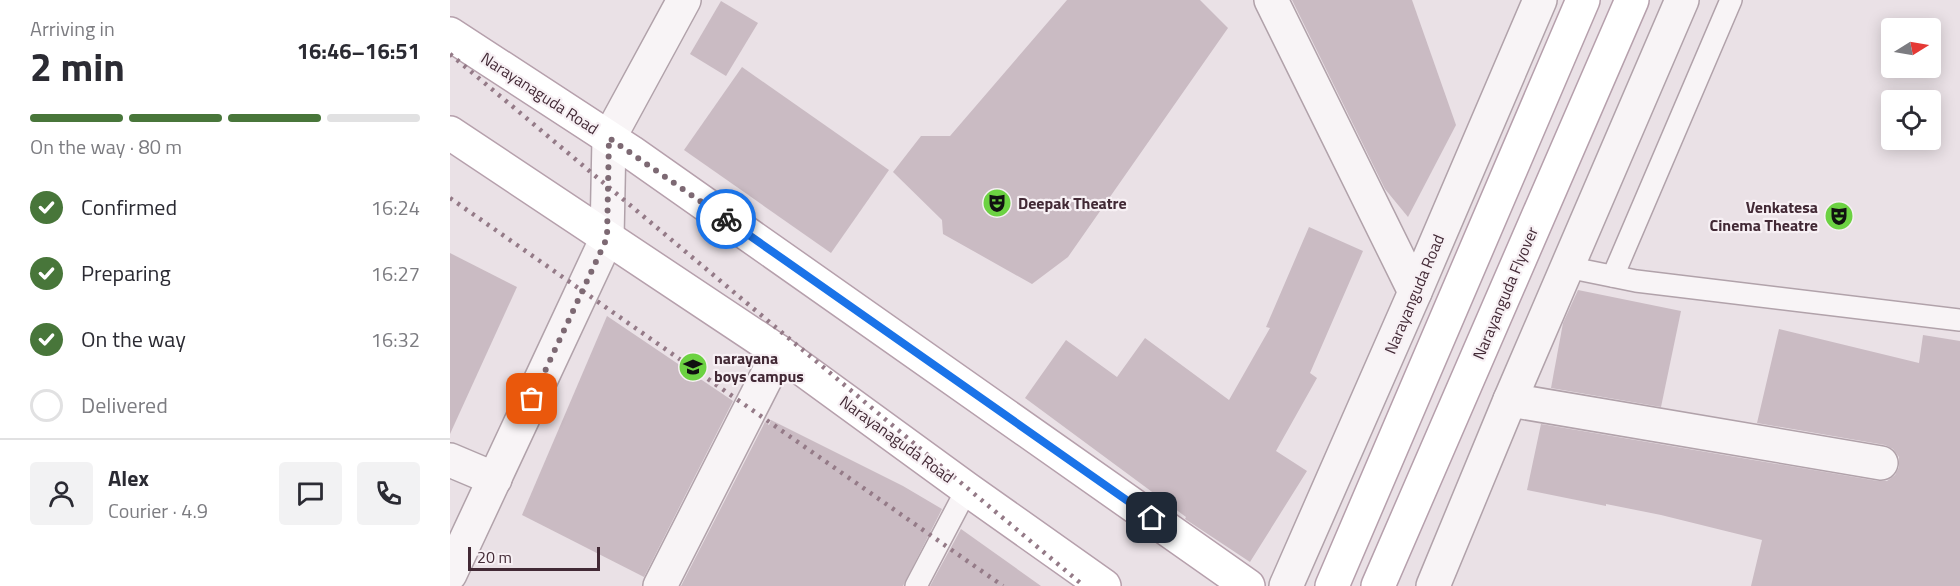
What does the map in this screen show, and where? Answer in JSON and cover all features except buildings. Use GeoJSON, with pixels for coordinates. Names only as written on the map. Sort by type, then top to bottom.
{"type":"FeatureCollection","features":[{"type":"Feature","properties":{"kind":"main road"},"geometry":{"type":"LineString","coordinates":[[1332,586],[1583,0]]}},
{"type":"Feature","properties":{"kind":"main road","name":"Narayanguda Flyover"},"geometry":{"type":"LineString","coordinates":[[1378,586],[1632,0]]}},
{"type":"Feature","properties":{"kind":"main road","name":"Narayanaguda Road"},"geometry":{"type":"LineString","coordinates":[[450,34],[609,138],[1248,586]]}},
{"type":"Feature","properties":{"kind":"main road","name":"Narayanaguda Road"},"geometry":{"type":"LineString","coordinates":[[450,133],[779,352],[1104,586]]}},
{"type":"Feature","properties":{"kind":"street"},"geometry":{"type":"LineString","coordinates":[[450,574],[607,238],[609,138],[684,0]]}},
{"type":"Feature","properties":{"kind":"street"},"geometry":{"type":"LineString","coordinates":[[1271,0],[1415,292]]}},
{"type":"Feature","properties":{"kind":"street","name":"Narayanguda Road"},"geometry":{"type":"LineString","coordinates":[[1286,586],[1540,0]]}},
{"type":"Feature","properties":{"kind":"street"},"geometry":{"type":"LineString","coordinates":[[1433,586],[1510,400],[1682,0]]}},
{"type":"Feature","properties":{"kind":"street"},"geometry":{"type":"LineString","coordinates":[[660,586],[779,352]]}},
{"type":"Feature","properties":{"kind":"street"},"geometry":{"type":"LineString","coordinates":[[1510,400],[1881,463]]}},
{"type":"Feature","properties":{"kind":"street"},"geometry":{"type":"LineString","coordinates":[[450,460],[495,479]]}},
{"type":"Feature","properties":{"kind":"lane"},"geometry":{"type":"LineString","coordinates":[[1613,276],[1731,0]]}},
{"type":"Feature","properties":{"kind":"lane"},"geometry":{"type":"LineString","coordinates":[[1567,267],[1636,281],[1960,320]]}},
{"type":"Feature","properties":{"kind":"lane"},"geometry":{"type":"LineString","coordinates":[[916,586],[967,489]]}},
{"type":"Feature","properties":{"kind":"railway"},"geometry":{"type":"LineString","coordinates":[[450,54],[1084,586]]}},
{"type":"Feature","properties":{"kind":"railway"},"geometry":{"type":"LineString","coordinates":[[450,198],[1003,586]]}},
{"type":"Feature","properties":{"kind":"way so far"},"geometry":{"type":"LineString","coordinates":[[532,399],[607,238],[609,138],[726,219]]}},
{"type":"Feature","properties":{"kind":"place","name":"Deepak Theatre"},"geometry":{"type":"Point","coordinates":[997,203]}},
{"type":"Feature","properties":{"kind":"place","name":"Venkatesa Cinema Theatre"},"geometry":{"type":"Point","coordinates":[1839,216]}},
{"type":"Feature","properties":{"kind":"place","name":"narayana boys campus"},"geometry":{"type":"Point","coordinates":[693,367]}},
{"type":"Feature","properties":{"kind":"route"},"geometry":{"type":"LineString","coordinates":[[726,219],[1152,518]]}}]}
